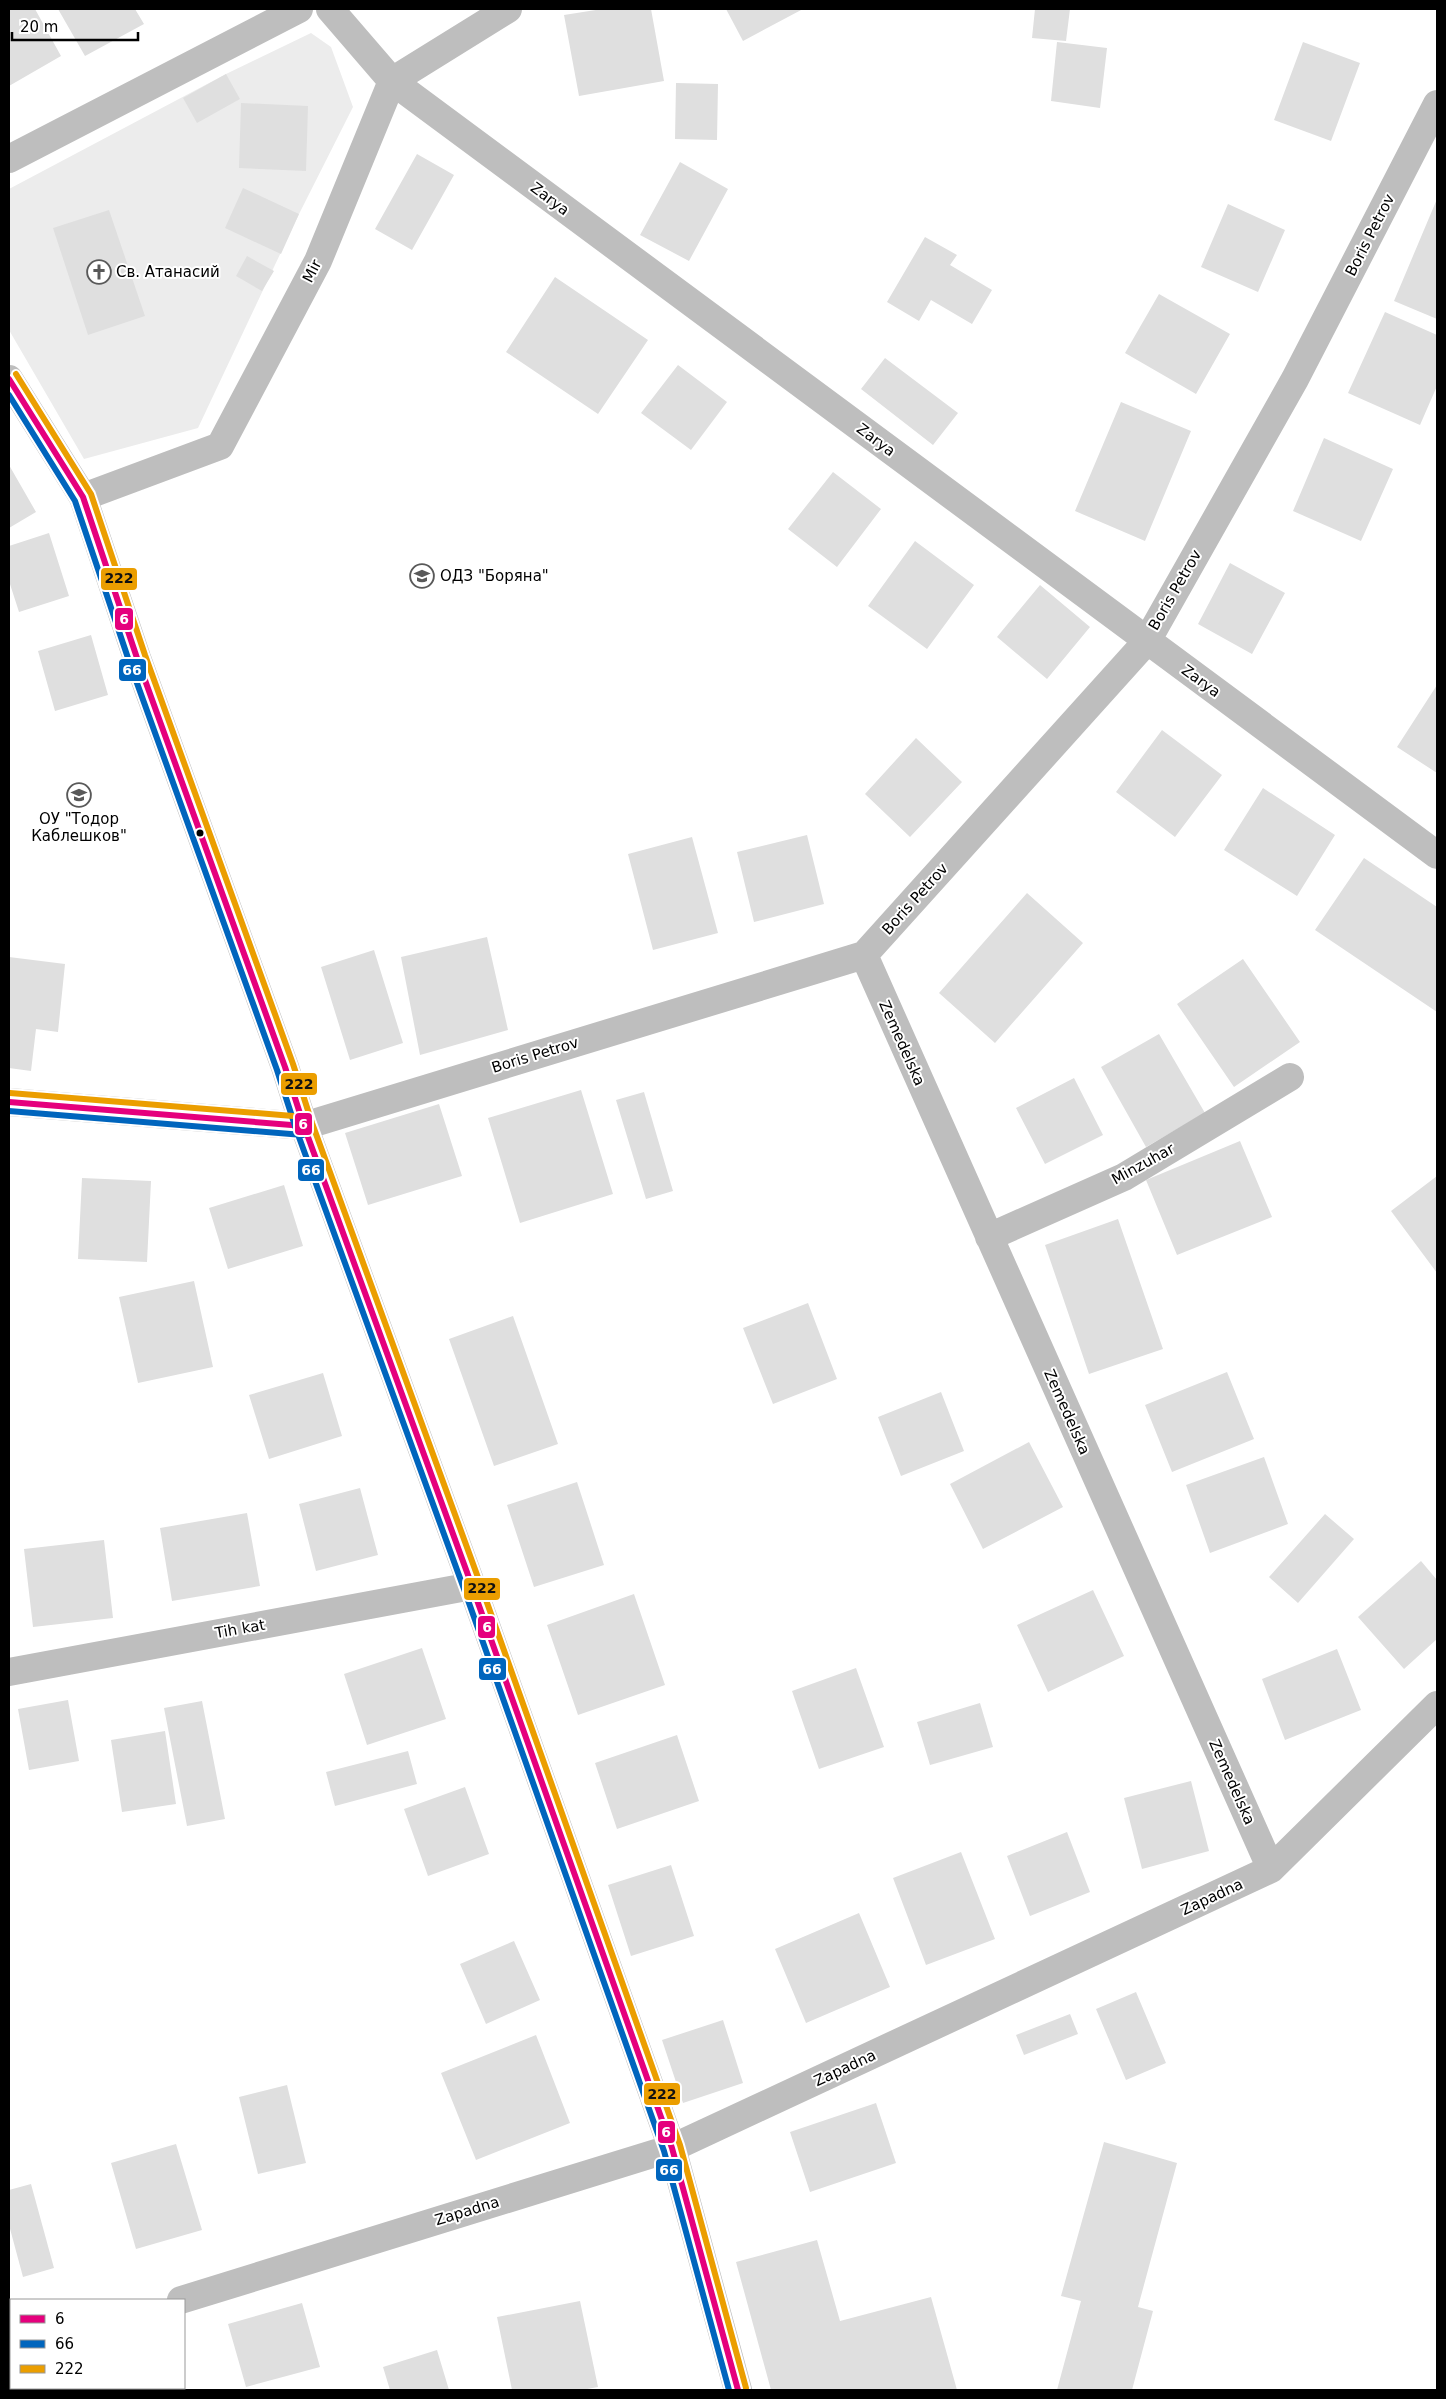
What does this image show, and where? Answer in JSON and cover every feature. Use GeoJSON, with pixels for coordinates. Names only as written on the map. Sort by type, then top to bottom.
{"type":"FeatureCollection","features":[{"type":"Feature","properties":{"kind":"street"},"geometry":{"type":"LineString","coordinates":[[9,159],[299,9]]}},
{"type":"Feature","properties":{"kind":"street","name":"Zarya"},"geometry":{"type":"LineString","coordinates":[[330,9],[392,81],[1437,855]]}},
{"type":"Feature","properties":{"kind":"street"},"geometry":{"type":"LineString","coordinates":[[392,81],[508,9]]}},
{"type":"Feature","properties":{"kind":"street","name":"Mir"},"geometry":{"type":"LineString","coordinates":[[83,497],[220,446],[318,261],[392,81]]}},
{"type":"Feature","properties":{"kind":"street","name":"Boris Petrov"},"geometry":{"type":"LineString","coordinates":[[9,1102],[304,1126],[864,956],[1147,641],[1295,379],[1437,104]]}},
{"type":"Feature","properties":{"kind":"street"},"geometry":{"type":"LineString","coordinates":[[9,379],[83,497],[137,658],[285,1067],[304,1126],[472,1586],[672,2148],[738,2390]]}},
{"type":"Feature","properties":{"kind":"street","name":"Zemedelska"},"geometry":{"type":"LineString","coordinates":[[864,956],[1271,1870]]}},
{"type":"Feature","properties":{"kind":"street","name":"Minzuhar"},"geometry":{"type":"LineString","coordinates":[[989,1237],[1124,1177],[1290,1077]]}},
{"type":"Feature","properties":{"kind":"street","name":"Tih kat"},"geometry":{"type":"LineString","coordinates":[[9,1672],[472,1586]]}},
{"type":"Feature","properties":{"kind":"street","name":"Zapadna"},"geometry":{"type":"LineString","coordinates":[[184,2299],[672,2148],[1271,1870],[1437,1704]]}},
{"type":"Feature","properties":{"kind":"shaded area"},"geometry":{"type":"Polygon","coordinates":[[[311,33],[331,47],[353,107],[299,214],[198,428],[84,459],[9,330],[9,189],[226,74],[311,33]]]}},
{"type":"Feature","properties":{"kind":"building"},"geometry":{"type":"Polygon","coordinates":[[[9,9],[35,9],[61,56],[9,86],[9,9]]]}},
{"type":"Feature","properties":{"kind":"building"},"geometry":{"type":"Polygon","coordinates":[[[58,9],[135,9],[144,24],[85,56],[58,9]]]}},
{"type":"Feature","properties":{"kind":"building"},"geometry":{"type":"Polygon","coordinates":[[[602,9],[651,9],[664,81],[579,96],[564,15],[602,9]]]}},
{"type":"Feature","properties":{"kind":"building"},"geometry":{"type":"Polygon","coordinates":[[[726,9],[803,9],[743,41],[726,9]]]}},
{"type":"Feature","properties":{"kind":"building"},"geometry":{"type":"Polygon","coordinates":[[[1035,9],[1070,9],[1066,41],[1032,38],[1035,9]]]}},
{"type":"Feature","properties":{"kind":"building"},"geometry":{"type":"Polygon","coordinates":[[[1057,42],[1107,48],[1100,108],[1051,101],[1057,42]]]}},
{"type":"Feature","properties":{"kind":"building"},"geometry":{"type":"Polygon","coordinates":[[[1303,42],[1360,63],[1331,141],[1274,120],[1303,42]]]}},
{"type":"Feature","properties":{"kind":"building"},"geometry":{"type":"Polygon","coordinates":[[[226,74],[240,99],[197,123],[183,98],[226,74]]]}},
{"type":"Feature","properties":{"kind":"building"},"geometry":{"type":"Polygon","coordinates":[[[676,83],[718,84],[717,140],[675,139],[676,83]]]}},
{"type":"Feature","properties":{"kind":"building"},"geometry":{"type":"Polygon","coordinates":[[[241,103],[308,106],[306,171],[239,168],[241,103]]]}},
{"type":"Feature","properties":{"kind":"building"},"geometry":{"type":"Polygon","coordinates":[[[417,154],[454,175],[412,250],[375,229],[417,154]]]}},
{"type":"Feature","properties":{"kind":"building"},"geometry":{"type":"Polygon","coordinates":[[[680,162],[728,189],[689,261],[640,235],[680,162]]]}},
{"type":"Feature","properties":{"kind":"building"},"geometry":{"type":"Polygon","coordinates":[[[243,188],[299,214],[281,254],[225,228],[243,188]]]}},
{"type":"Feature","properties":{"kind":"building"},"geometry":{"type":"Polygon","coordinates":[[[1437,199],[1437,319],[1394,301],[1437,199]]]}},
{"type":"Feature","properties":{"kind":"building"},"geometry":{"type":"Polygon","coordinates":[[[1228,204],[1285,230],[1258,292],[1201,267],[1228,204]]]}},
{"type":"Feature","properties":{"kind":"building","name":"Св. Атанасий"},"geometry":{"type":"Polygon","coordinates":[[[109,210],[145,316],[88,335],[53,228],[109,210]]]}},
{"type":"Feature","properties":{"kind":"building"},"geometry":{"type":"Polygon","coordinates":[[[925,237],[957,255],[950,265],[992,290],[972,324],[931,300],[919,321],[887,302],[925,237]]]}},
{"type":"Feature","properties":{"kind":"building"},"geometry":{"type":"Polygon","coordinates":[[[247,256],[274,271],[262,291],[236,276],[247,256]]]}},
{"type":"Feature","properties":{"kind":"building"},"geometry":{"type":"Polygon","coordinates":[[[555,277],[648,340],[598,414],[506,352],[555,277]]]}},
{"type":"Feature","properties":{"kind":"building"},"geometry":{"type":"Polygon","coordinates":[[[1159,294],[1230,334],[1196,394],[1125,353],[1159,294]]]}},
{"type":"Feature","properties":{"kind":"building"},"geometry":{"type":"Polygon","coordinates":[[[1385,312],[1437,335],[1437,386],[1420,425],[1348,393],[1385,312]]]}},
{"type":"Feature","properties":{"kind":"building"},"geometry":{"type":"Polygon","coordinates":[[[885,358],[958,413],[933,445],[861,389],[885,358]]]}},
{"type":"Feature","properties":{"kind":"building"},"geometry":{"type":"Polygon","coordinates":[[[678,365],[727,402],[691,450],[641,413],[678,365]]]}},
{"type":"Feature","properties":{"kind":"building"},"geometry":{"type":"Polygon","coordinates":[[[1121,402],[1191,431],[1145,541],[1075,511],[1121,402]]]}},
{"type":"Feature","properties":{"kind":"building"},"geometry":{"type":"Polygon","coordinates":[[[1324,438],[1393,469],[1361,541],[1293,511],[1324,438]]]}},
{"type":"Feature","properties":{"kind":"building"},"geometry":{"type":"Polygon","coordinates":[[[9,465],[36,512],[9,528],[9,465]]]}},
{"type":"Feature","properties":{"kind":"building"},"geometry":{"type":"Polygon","coordinates":[[[833,472],[881,509],[837,567],[788,529],[833,472]]]}},
{"type":"Feature","properties":{"kind":"building"},"geometry":{"type":"Polygon","coordinates":[[[49,533],[69,596],[19,612],[9,581],[9,546],[49,533]]]}},
{"type":"Feature","properties":{"kind":"building"},"geometry":{"type":"Polygon","coordinates":[[[915,541],[974,585],[927,649],[868,606],[915,541]]]}},
{"type":"Feature","properties":{"kind":"building"},"geometry":{"type":"Polygon","coordinates":[[[1230,563],[1285,593],[1252,654],[1198,624],[1230,563]]]}},
{"type":"Feature","properties":{"kind":"building"},"geometry":{"type":"Polygon","coordinates":[[[1040,585],[1090,627],[1047,679],[997,637],[1040,585]]]}},
{"type":"Feature","properties":{"kind":"building"},"geometry":{"type":"Polygon","coordinates":[[[91,635],[108,695],[55,711],[38,651],[91,635]]]}},
{"type":"Feature","properties":{"kind":"building"},"geometry":{"type":"Polygon","coordinates":[[[1437,685],[1437,773],[1397,747],[1437,685]]]}},
{"type":"Feature","properties":{"kind":"building"},"geometry":{"type":"Polygon","coordinates":[[[1162,730],[1222,775],[1175,837],[1116,792],[1162,730]]]}},
{"type":"Feature","properties":{"kind":"building"},"geometry":{"type":"Polygon","coordinates":[[[916,738],[962,782],[910,837],[865,794],[916,738]]]}},
{"type":"Feature","properties":{"kind":"building"},"geometry":{"type":"Polygon","coordinates":[[[1263,788],[1335,835],[1297,896],[1224,850],[1263,788]]]}},
{"type":"Feature","properties":{"kind":"building"},"geometry":{"type":"Polygon","coordinates":[[[807,835],[824,904],[754,922],[737,852],[807,835]]]}},
{"type":"Feature","properties":{"kind":"building"},"geometry":{"type":"Polygon","coordinates":[[[692,837],[718,933],[653,950],[628,854],[692,837]]]}},
{"type":"Feature","properties":{"kind":"building"},"geometry":{"type":"Polygon","coordinates":[[[1364,858],[1437,907],[1437,1012],[1315,930],[1364,858]]]}},
{"type":"Feature","properties":{"kind":"building"},"geometry":{"type":"Polygon","coordinates":[[[1027,893],[1083,943],[995,1043],[939,993],[1027,893]]]}},
{"type":"Feature","properties":{"kind":"building"},"geometry":{"type":"Polygon","coordinates":[[[487,937],[508,1030],[420,1055],[401,957],[487,937]]]}},
{"type":"Feature","properties":{"kind":"building"},"geometry":{"type":"Polygon","coordinates":[[[374,950],[403,1043],[350,1060],[321,967],[374,950]]]}},
{"type":"Feature","properties":{"kind":"building"},"geometry":{"type":"Polygon","coordinates":[[[9,957],[65,964],[58,1032],[36,1029],[31,1071],[9,1068],[9,957]]]}},
{"type":"Feature","properties":{"kind":"building"},"geometry":{"type":"Polygon","coordinates":[[[1243,959],[1300,1042],[1234,1087],[1177,1004],[1243,959]]]}},
{"type":"Feature","properties":{"kind":"building"},"geometry":{"type":"Polygon","coordinates":[[[1159,1034],[1205,1113],[1146,1147],[1101,1067],[1159,1034]]]}},
{"type":"Feature","properties":{"kind":"building"},"geometry":{"type":"Polygon","coordinates":[[[1074,1078],[1103,1135],[1045,1164],[1016,1108],[1074,1078]]]}},
{"type":"Feature","properties":{"kind":"building"},"geometry":{"type":"Polygon","coordinates":[[[581,1090],[613,1194],[520,1223],[488,1118],[581,1090]]]}},
{"type":"Feature","properties":{"kind":"building"},"geometry":{"type":"Polygon","coordinates":[[[644,1092],[673,1191],[646,1199],[616,1100],[644,1092]]]}},
{"type":"Feature","properties":{"kind":"building"},"geometry":{"type":"Polygon","coordinates":[[[439,1104],[462,1176],[368,1205],[345,1133],[439,1104]]]}},
{"type":"Feature","properties":{"kind":"building"},"geometry":{"type":"Polygon","coordinates":[[[1240,1141],[1272,1217],[1177,1255],[1146,1180],[1240,1141]]]}},
{"type":"Feature","properties":{"kind":"building"},"geometry":{"type":"Polygon","coordinates":[[[1437,1176],[1437,1273],[1391,1211],[1437,1176]]]}},
{"type":"Feature","properties":{"kind":"building"},"geometry":{"type":"Polygon","coordinates":[[[82,1178],[151,1181],[147,1262],[78,1259],[82,1178]]]}},
{"type":"Feature","properties":{"kind":"building"},"geometry":{"type":"Polygon","coordinates":[[[284,1185],[303,1246],[228,1269],[209,1208],[284,1185]]]}},
{"type":"Feature","properties":{"kind":"building"},"geometry":{"type":"Polygon","coordinates":[[[1118,1219],[1163,1349],[1089,1374],[1045,1245],[1118,1219]]]}},
{"type":"Feature","properties":{"kind":"building"},"geometry":{"type":"Polygon","coordinates":[[[194,1281],[213,1367],[138,1383],[119,1297],[194,1281]]]}},
{"type":"Feature","properties":{"kind":"building"},"geometry":{"type":"Polygon","coordinates":[[[808,1303],[837,1379],[773,1404],[743,1328],[808,1303]]]}},
{"type":"Feature","properties":{"kind":"building"},"geometry":{"type":"Polygon","coordinates":[[[513,1316],[558,1444],[494,1466],[449,1339],[513,1316]]]}},
{"type":"Feature","properties":{"kind":"building"},"geometry":{"type":"Polygon","coordinates":[[[1227,1372],[1254,1439],[1172,1472],[1145,1405],[1227,1372]]]}},
{"type":"Feature","properties":{"kind":"building"},"geometry":{"type":"Polygon","coordinates":[[[323,1373],[342,1436],[269,1459],[249,1395],[323,1373]]]}},
{"type":"Feature","properties":{"kind":"building"},"geometry":{"type":"Polygon","coordinates":[[[941,1392],[964,1451],[901,1476],[878,1417],[941,1392]]]}},
{"type":"Feature","properties":{"kind":"building"},"geometry":{"type":"Polygon","coordinates":[[[1029,1442],[1063,1507],[983,1549],[950,1484],[1029,1442]]]}},
{"type":"Feature","properties":{"kind":"building"},"geometry":{"type":"Polygon","coordinates":[[[1264,1457],[1288,1524],[1210,1553],[1186,1485],[1264,1457]]]}},
{"type":"Feature","properties":{"kind":"building"},"geometry":{"type":"Polygon","coordinates":[[[577,1482],[604,1565],[534,1587],[507,1505],[577,1482]]]}},
{"type":"Feature","properties":{"kind":"building"},"geometry":{"type":"Polygon","coordinates":[[[360,1488],[378,1555],[316,1571],[299,1504],[360,1488]]]}},
{"type":"Feature","properties":{"kind":"building"},"geometry":{"type":"Polygon","coordinates":[[[247,1513],[260,1586],[172,1601],[160,1528],[247,1513]]]}},
{"type":"Feature","properties":{"kind":"building"},"geometry":{"type":"Polygon","coordinates":[[[1325,1514],[1354,1539],[1298,1603],[1269,1577],[1325,1514]]]}},
{"type":"Feature","properties":{"kind":"building"},"geometry":{"type":"Polygon","coordinates":[[[104,1540],[113,1618],[33,1627],[24,1549],[104,1540]]]}},
{"type":"Feature","properties":{"kind":"building"},"geometry":{"type":"Polygon","coordinates":[[[1421,1561],[1437,1580],[1437,1639],[1404,1669],[1358,1617],[1421,1561]]]}},
{"type":"Feature","properties":{"kind":"building"},"geometry":{"type":"Polygon","coordinates":[[[1093,1590],[1124,1656],[1048,1692],[1017,1625],[1093,1590]]]}},
{"type":"Feature","properties":{"kind":"building"},"geometry":{"type":"Polygon","coordinates":[[[634,1594],[665,1685],[578,1715],[547,1625],[634,1594]]]}},
{"type":"Feature","properties":{"kind":"building"},"geometry":{"type":"Polygon","coordinates":[[[422,1648],[446,1719],[367,1745],[344,1674],[422,1648]]]}},
{"type":"Feature","properties":{"kind":"building"},"geometry":{"type":"Polygon","coordinates":[[[1337,1649],[1361,1710],[1285,1740],[1262,1679],[1337,1649]]]}},
{"type":"Feature","properties":{"kind":"building"},"geometry":{"type":"Polygon","coordinates":[[[856,1668],[884,1747],[819,1769],[792,1691],[856,1668]]]}},
{"type":"Feature","properties":{"kind":"building"},"geometry":{"type":"Polygon","coordinates":[[[68,1700],[79,1761],[29,1770],[18,1709],[68,1700]]]}},
{"type":"Feature","properties":{"kind":"building"},"geometry":{"type":"Polygon","coordinates":[[[202,1701],[225,1819],[187,1826],[164,1708],[202,1701]]]}},
{"type":"Feature","properties":{"kind":"building"},"geometry":{"type":"Polygon","coordinates":[[[980,1703],[993,1747],[930,1765],[917,1722],[980,1703]]]}},
{"type":"Feature","properties":{"kind":"building"},"geometry":{"type":"Polygon","coordinates":[[[165,1731],[176,1804],[122,1812],[111,1740],[165,1731]]]}},
{"type":"Feature","properties":{"kind":"building"},"geometry":{"type":"Polygon","coordinates":[[[677,1735],[699,1801],[617,1829],[595,1763],[677,1735]]]}},
{"type":"Feature","properties":{"kind":"building"},"geometry":{"type":"Polygon","coordinates":[[[408,1751],[417,1784],[335,1806],[326,1772],[408,1751]]]}},
{"type":"Feature","properties":{"kind":"building"},"geometry":{"type":"Polygon","coordinates":[[[1191,1781],[1209,1851],[1142,1869],[1124,1798],[1191,1781]]]}},
{"type":"Feature","properties":{"kind":"building"},"geometry":{"type":"Polygon","coordinates":[[[465,1787],[489,1854],[428,1876],[404,1809],[465,1787]]]}},
{"type":"Feature","properties":{"kind":"building"},"geometry":{"type":"Polygon","coordinates":[[[1067,1832],[1090,1892],[1030,1916],[1007,1856],[1067,1832]]]}},
{"type":"Feature","properties":{"kind":"building"},"geometry":{"type":"Polygon","coordinates":[[[961,1852],[995,1939],[926,1965],[893,1878],[961,1852]]]}},
{"type":"Feature","properties":{"kind":"building"},"geometry":{"type":"Polygon","coordinates":[[[671,1865],[694,1936],[631,1956],[608,1885],[671,1865]]]}},
{"type":"Feature","properties":{"kind":"building"},"geometry":{"type":"Polygon","coordinates":[[[859,1913],[890,1987],[806,2023],[775,1949],[859,1913]]]}},
{"type":"Feature","properties":{"kind":"building"},"geometry":{"type":"Polygon","coordinates":[[[514,1941],[540,2000],[486,2024],[460,1964],[514,1941]]]}},
{"type":"Feature","properties":{"kind":"building"},"geometry":{"type":"Polygon","coordinates":[[[1136,1992],[1166,2063],[1126,2080],[1096,2009],[1136,1992]]]}},
{"type":"Feature","properties":{"kind":"building"},"geometry":{"type":"Polygon","coordinates":[[[1070,2014],[1078,2034],[1024,2055],[1016,2035],[1070,2014]]]}},
{"type":"Feature","properties":{"kind":"building"},"geometry":{"type":"Polygon","coordinates":[[[723,2020],[743,2083],[683,2103],[662,2040],[723,2020]]]}},
{"type":"Feature","properties":{"kind":"building"},"geometry":{"type":"Polygon","coordinates":[[[536,2035],[570,2123],[476,2160],[441,2073],[536,2035]]]}},
{"type":"Feature","properties":{"kind":"building"},"geometry":{"type":"Polygon","coordinates":[[[287,2085],[306,2163],[258,2174],[239,2097],[287,2085]]]}},
{"type":"Feature","properties":{"kind":"building"},"geometry":{"type":"Polygon","coordinates":[[[876,2103],[896,2163],[810,2192],[790,2132],[876,2103]]]}},
{"type":"Feature","properties":{"kind":"building"},"geometry":{"type":"Polygon","coordinates":[[[1104,2142],[1177,2163],[1138,2307],[1153,2311],[1132,2390],[1057,2390],[1081,2301],[1061,2296],[1104,2142]]]}},
{"type":"Feature","properties":{"kind":"building"},"geometry":{"type":"Polygon","coordinates":[[[176,2144],[202,2230],[136,2249],[111,2163],[176,2144]]]}},
{"type":"Feature","properties":{"kind":"building"},"geometry":{"type":"Polygon","coordinates":[[[31,2184],[54,2268],[23,2277],[9,2225],[9,2190],[31,2184]]]}},
{"type":"Feature","properties":{"kind":"building"},"geometry":{"type":"Polygon","coordinates":[[[817,2240],[840,2321],[931,2297],[957,2390],[771,2390],[736,2262],[817,2240]]]}},
{"type":"Feature","properties":{"kind":"building"},"geometry":{"type":"Polygon","coordinates":[[[580,2301],[598,2387],[582,2390],[512,2390],[497,2317],[580,2301]]]}},
{"type":"Feature","properties":{"kind":"building"},"geometry":{"type":"Polygon","coordinates":[[[302,2303],[320,2367],[246,2387],[228,2324],[302,2303]]]}},
{"type":"Feature","properties":{"kind":"building"},"geometry":{"type":"Polygon","coordinates":[[[437,2350],[449,2390],[390,2390],[383,2367],[437,2350]]]}},
{"type":"Feature","properties":{"kind":"transit line","name":"222"},"geometry":{"type":"LineString","coordinates":[[16,374],[91,494],[145,655],[293,1064],[312,1123],[480,1583],[680,2145],[746,2388]]}},
{"type":"Feature","properties":{"kind":"transit line","name":"6"},"geometry":{"type":"LineString","coordinates":[[9,379],[83,497],[137,658],[285,1067],[304,1126],[472,1586],[672,2148],[738,2390]]}},
{"type":"Feature","properties":{"kind":"transit line","name":"66"},"geometry":{"type":"LineString","coordinates":[[9,395],[75,501],[129,661],[277,1070],[296,1129],[464,1589],[664,2151],[729,2390]]}},
{"type":"Feature","properties":{"kind":"transit line","name":"222"},"geometry":{"type":"LineString","coordinates":[[10,1093],[305,1117]]}},
{"type":"Feature","properties":{"kind":"transit line","name":"6"},"geometry":{"type":"LineString","coordinates":[[9,1102],[304,1126]]}},
{"type":"Feature","properties":{"kind":"transit line","name":"66"},"geometry":{"type":"LineString","coordinates":[[9,1111],[303,1135]]}},
{"type":"Feature","properties":{"kind":"place","name":"Св. Атанасий"},"geometry":{"type":"Point","coordinates":[99,272]}},
{"type":"Feature","properties":{"kind":"place","name":"ОДЗ \"Боряна\""},"geometry":{"type":"Point","coordinates":[422,576]}},
{"type":"Feature","properties":{"kind":"place","name":"ОУ \"Тодор Каблешков\""},"geometry":{"type":"Point","coordinates":[79,795]}}]}
